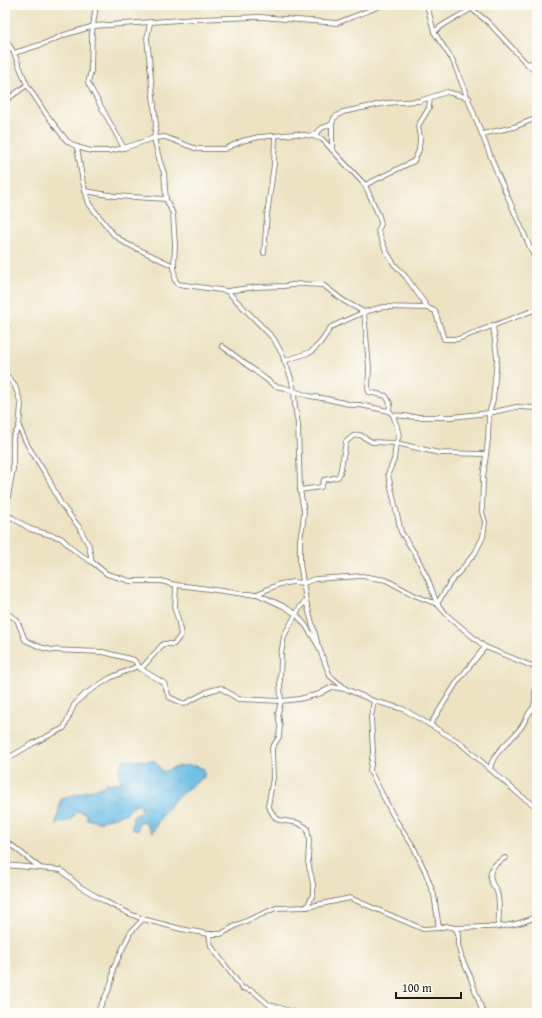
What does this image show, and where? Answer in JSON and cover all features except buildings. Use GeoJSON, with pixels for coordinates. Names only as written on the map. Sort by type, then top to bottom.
{"type":"FeatureCollection","features":[{"type":"Feature","properties":{"kind":"street"},"geometry":{"type":"LineString","coordinates":[[96,5],[92,33],[92,71],[88,83],[124,148]]}},
{"type":"Feature","properties":{"kind":"street"},"geometry":{"type":"LineString","coordinates":[[14,53],[94,26],[195,19],[260,18],[337,23],[383,5]]}},
{"type":"Feature","properties":{"kind":"street"},"geometry":{"type":"LineString","coordinates":[[427,5],[434,32],[453,61],[469,98],[482,134],[537,263]]}},
{"type":"Feature","properties":{"kind":"street"},"geometry":{"type":"LineString","coordinates":[[467,5],[489,23],[526,63],[537,72]]}},
{"type":"Feature","properties":{"kind":"street"},"geometry":{"type":"LineString","coordinates":[[434,32],[442,24],[472,9],[476,5]]}},
{"type":"Feature","properties":{"kind":"street"},"geometry":{"type":"LineString","coordinates":[[150,23],[147,38],[156,125],[154,138],[164,173],[166,200],[173,214],[175,280],[178,284],[227,291],[256,287],[323,284],[344,301],[364,312]]}},
{"type":"Feature","properties":{"kind":"street"},"geometry":{"type":"LineString","coordinates":[[5,38],[14,53],[27,85],[46,114],[67,141],[77,148],[91,151],[124,148],[154,138],[165,137],[197,149],[225,149],[259,137],[296,134],[313,136],[322,139],[365,185],[379,216],[381,224],[378,231],[386,251],[394,264],[406,276],[428,308]]}},
{"type":"Feature","properties":{"kind":"street"},"geometry":{"type":"LineString","coordinates":[[526,63],[537,64]]}},
{"type":"Feature","properties":{"kind":"street"},"geometry":{"type":"LineString","coordinates":[[5,101],[27,85]]}},
{"type":"Feature","properties":{"kind":"street"},"geometry":{"type":"LineString","coordinates":[[332,149],[332,124],[334,118],[343,112],[386,103],[419,102],[447,92],[469,98]]}},
{"type":"Feature","properties":{"kind":"street"},"geometry":{"type":"LineString","coordinates":[[365,185],[414,162],[419,150],[420,138],[418,126],[428,108],[430,98]]}},
{"type":"Feature","properties":{"kind":"street"},"geometry":{"type":"LineString","coordinates":[[482,134],[514,127],[537,118]]}},
{"type":"Feature","properties":{"kind":"street"},"geometry":{"type":"LineString","coordinates":[[313,136],[322,128],[332,124]]}},
{"type":"Feature","properties":{"kind":"street"},"geometry":{"type":"LineString","coordinates":[[264,253],[267,215],[273,178],[275,136]]}},
{"type":"Feature","properties":{"kind":"street"},"geometry":{"type":"LineString","coordinates":[[77,148],[89,204],[114,235],[125,243],[174,266]]}},
{"type":"Feature","properties":{"kind":"street"},"geometry":{"type":"LineString","coordinates":[[85,191],[115,196],[166,200]]}},
{"type":"Feature","properties":{"kind":"street"},"geometry":{"type":"LineString","coordinates":[[227,291],[274,339],[291,378],[298,424],[300,490],[304,511],[304,523],[300,538],[300,563],[306,602],[318,645],[330,676],[346,689]]}},
{"type":"Feature","properties":{"kind":"street"},"geometry":{"type":"LineString","coordinates":[[284,361],[311,352],[321,342],[331,327],[364,312],[383,307],[428,308],[435,311],[444,339],[458,338],[537,309]]}},
{"type":"Feature","properties":{"kind":"street"},"geometry":{"type":"LineString","coordinates":[[364,312],[369,367],[368,390],[369,392],[386,396],[390,403],[389,411]]}},
{"type":"Feature","properties":{"kind":"street"},"geometry":{"type":"LineString","coordinates":[[5,321],[7,327],[5,330]]}},
{"type":"Feature","properties":{"kind":"street"},"geometry":{"type":"LineString","coordinates":[[437,604],[450,583],[475,553],[483,537],[485,522],[482,512],[483,478],[489,413],[497,358],[493,325]]}},
{"type":"Feature","properties":{"kind":"street"},"geometry":{"type":"LineString","coordinates":[[222,346],[275,386],[309,396],[353,406],[360,405],[389,411],[393,415],[399,436],[396,443],[394,460],[388,474],[401,532],[417,557],[429,582],[437,604]]}},
{"type":"Feature","properties":{"kind":"street"},"geometry":{"type":"LineString","coordinates":[[5,374],[15,386],[21,404],[19,427],[12,437],[13,469],[5,507]]}},
{"type":"Feature","properties":{"kind":"street"},"geometry":{"type":"LineString","coordinates":[[393,415],[447,417],[489,413],[516,407],[537,408]]}},
{"type":"Feature","properties":{"kind":"street"},"geometry":{"type":"LineString","coordinates":[[19,427],[61,504],[79,527],[89,546],[92,562]]}},
{"type":"Feature","properties":{"kind":"street"},"geometry":{"type":"LineString","coordinates":[[300,490],[321,487],[324,480],[338,477],[340,474],[346,442],[353,436],[360,435],[372,442],[396,443],[439,453],[486,454]]}},
{"type":"Feature","properties":{"kind":"street"},"geometry":{"type":"LineString","coordinates":[[5,514],[30,529],[61,538],[76,552],[107,574],[130,581],[161,581],[176,585],[244,594],[258,594],[280,584],[304,582],[315,579],[362,576],[386,580],[414,595],[437,604],[485,647],[537,668],[534,707],[537,718]]}},
{"type":"Feature","properties":{"kind":"street"},"geometry":{"type":"LineString","coordinates":[[141,669],[163,644],[174,644],[181,635],[175,610],[176,585]]}},
{"type":"Feature","properties":{"kind":"street"},"geometry":{"type":"LineString","coordinates":[[258,594],[296,614],[306,626],[318,645]]}},
{"type":"Feature","properties":{"kind":"street"},"geometry":{"type":"LineString","coordinates":[[306,602],[300,607],[284,636],[281,654],[281,702],[278,713],[280,726],[279,737],[272,748],[273,778],[268,806],[274,816],[279,820],[298,823],[307,828],[309,840],[308,862],[313,884],[313,894],[307,907]]}},
{"type":"Feature","properties":{"kind":"street"},"geometry":{"type":"LineString","coordinates":[[5,612],[17,620],[25,640],[40,647],[52,650],[103,652],[134,660],[141,669]]}},
{"type":"Feature","properties":{"kind":"street"},"geometry":{"type":"LineString","coordinates":[[430,725],[457,682],[485,647]]}},
{"type":"Feature","properties":{"kind":"street"},"geometry":{"type":"LineString","coordinates":[[5,760],[64,728],[74,704],[85,694],[110,678],[138,666],[164,683],[169,697],[184,704],[208,691],[222,688],[238,699],[281,702],[319,694],[332,687],[346,689],[374,701],[403,709],[459,742],[521,796],[537,807]]}},
{"type":"Feature","properties":{"kind":"street"},"geometry":{"type":"LineString","coordinates":[[374,701],[371,717],[373,752],[370,771],[396,819],[413,846],[425,871],[434,895],[439,928]]}},
{"type":"Feature","properties":{"kind":"street"},"geometry":{"type":"LineString","coordinates":[[490,769],[491,764],[501,749],[522,726],[527,714],[534,707]]}},
{"type":"Feature","properties":{"kind":"street"},"geometry":{"type":"LineString","coordinates":[[5,840],[40,868]]}},
{"type":"Feature","properties":{"kind":"street"},"geometry":{"type":"LineString","coordinates":[[498,926],[499,916],[497,891],[492,882],[490,871],[496,863],[505,858]]}},
{"type":"Feature","properties":{"kind":"street"},"geometry":{"type":"LineString","coordinates":[[5,865],[61,870],[79,886],[106,902],[143,919],[181,929],[209,934],[221,934],[237,925],[276,908],[307,907],[350,898],[423,929],[446,926],[455,928],[513,925],[537,916]]}},
{"type":"Feature","properties":{"kind":"street"},"geometry":{"type":"LineString","coordinates":[[97,1013],[109,989],[113,970],[130,933],[143,919]]}},
{"type":"Feature","properties":{"kind":"street"},"geometry":{"type":"LineString","coordinates":[[455,928],[458,933],[458,945],[462,959],[470,976],[483,1013]]}},
{"type":"Feature","properties":{"kind":"street"},"geometry":{"type":"LineString","coordinates":[[209,934],[211,946],[242,988],[253,992],[273,1007],[275,1013]]}},
{"type":"Feature","properties":{"kind":"street"},"geometry":{"type":"LineString","coordinates":[[268,1004],[296,1013]]}},
{"type":"Feature","properties":{"kind":"water"},"geometry":{"type":"Polygon","coordinates":[[[123,760],[155,761],[163,772],[188,765],[199,767],[204,769],[204,777],[173,801],[163,814],[152,833],[144,821],[138,823],[138,831],[132,829],[133,816],[142,812],[140,805],[134,806],[127,813],[99,822],[87,819],[86,813],[77,811],[71,820],[56,824],[61,799],[104,786],[107,782],[108,784],[122,782],[118,772],[123,760]]]}}]}
